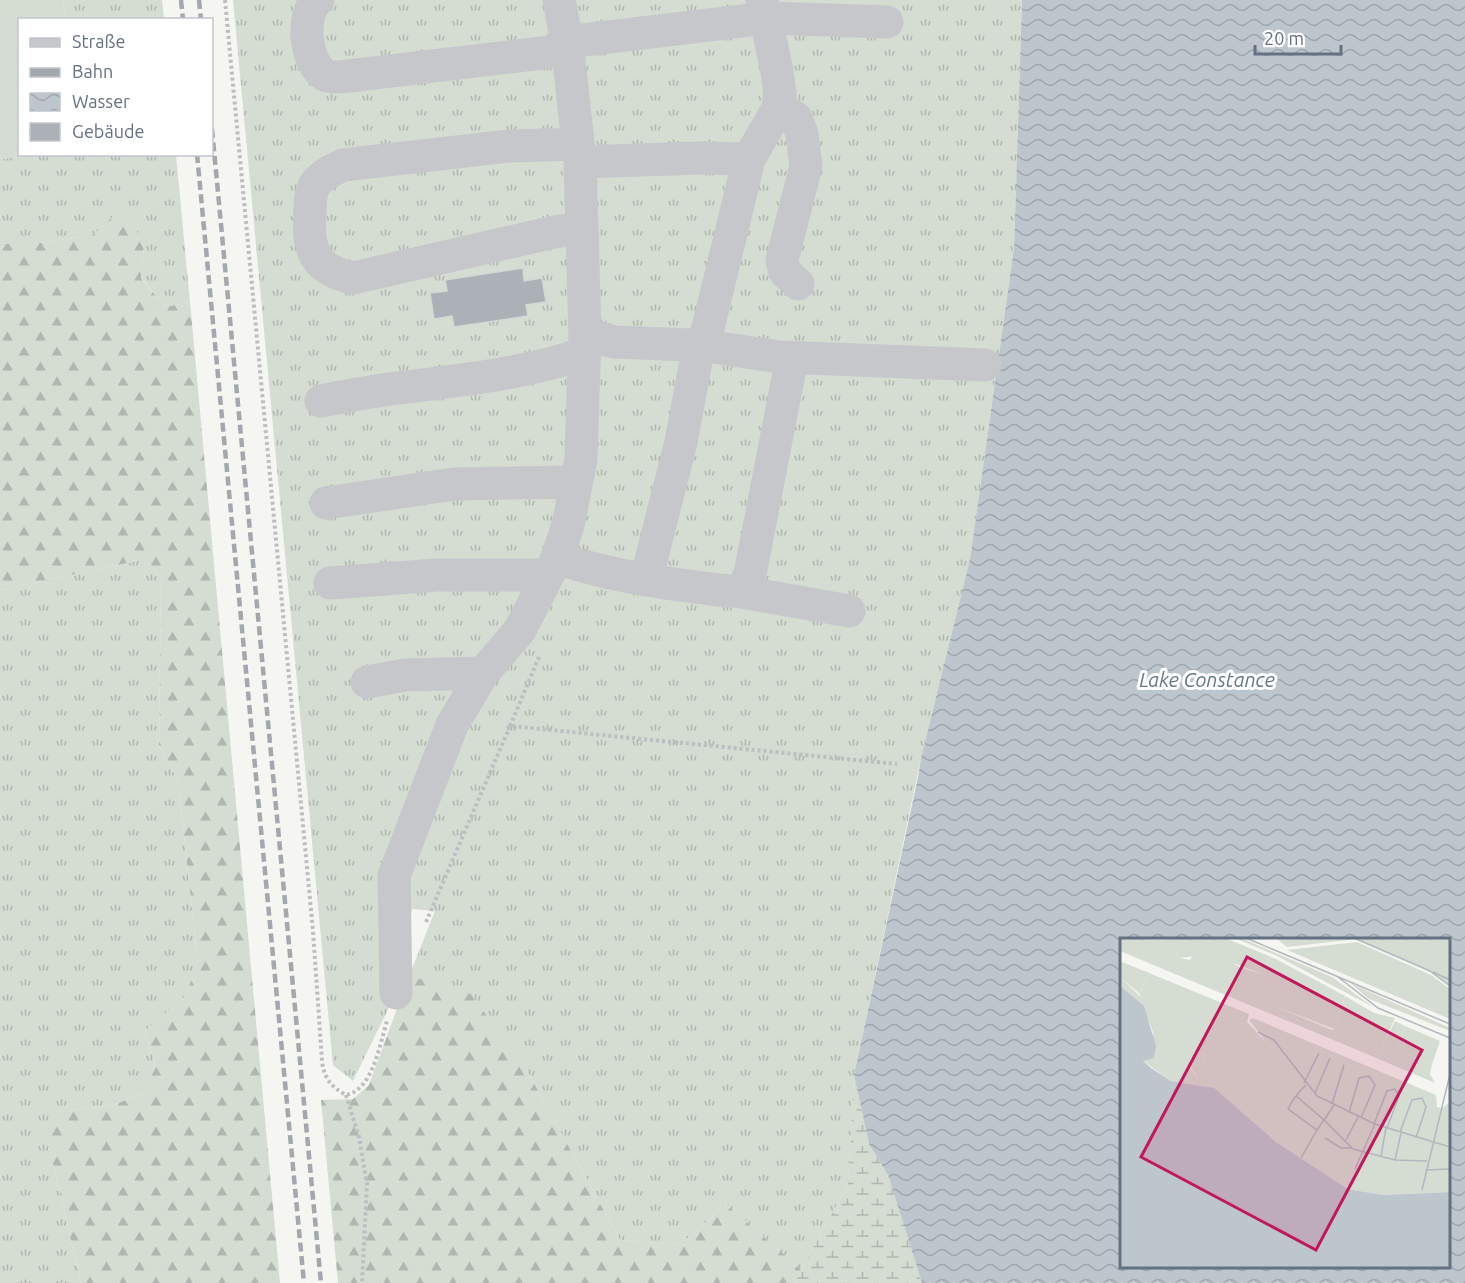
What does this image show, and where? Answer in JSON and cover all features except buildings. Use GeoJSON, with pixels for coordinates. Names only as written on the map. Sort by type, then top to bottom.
{"type":"FeatureCollection","features":[{"type":"Feature","properties":{"kind":"lane"},"geometry":{"type":"LineString","coordinates":[[318,0],[312,4],[307,19],[311,56],[326,76],[340,77],[567,46],[764,9],[887,22]]}},
{"type":"Feature","properties":{"kind":"lane"},"geometry":{"type":"LineString","coordinates":[[396,993],[394,876],[452,725],[483,673],[520,630],[553,566],[568,525],[581,459],[585,344],[579,153],[567,46],[559,0]]}},
{"type":"Feature","properties":{"kind":"lane"},"geometry":{"type":"LineString","coordinates":[[646,580],[681,442],[699,345],[707,332],[749,159],[778,108],[780,94],[777,71],[764,9]]}},
{"type":"Feature","properties":{"kind":"lane"},"geometry":{"type":"LineString","coordinates":[[778,108],[796,118],[802,134],[806,166],[782,261],[785,272],[798,284]]}},
{"type":"Feature","properties":{"kind":"lane"},"geometry":{"type":"LineString","coordinates":[[582,229],[559,231],[353,278],[336,274],[325,268],[311,247],[310,199],[315,184],[326,174],[343,165],[510,146],[579,153],[749,159]]}},
{"type":"Feature","properties":{"kind":"lane"},"geometry":{"type":"LineString","coordinates":[[321,401],[396,388],[455,382],[553,364],[585,344],[614,342],[699,345],[780,357],[985,365]]}},
{"type":"Feature","properties":{"kind":"lane"},"geometry":{"type":"LineString","coordinates":[[736,591],[743,588],[750,574],[790,368],[780,357]]}},
{"type":"Feature","properties":{"kind":"lane"},"geometry":{"type":"LineString","coordinates":[[326,503],[454,484],[576,482]]}},
{"type":"Feature","properties":{"kind":"lane"},"geometry":{"type":"LineString","coordinates":[[330,583],[553,566],[736,591],[849,611]]}},
{"type":"Feature","properties":{"kind":"lane"},"geometry":{"type":"LineString","coordinates":[[368,682],[405,675],[483,673]]}},
{"type":"Feature","properties":{"kind":"path"},"geometry":{"type":"LineString","coordinates":[[225,0],[314,931],[322,1061],[324,1075],[335,1089],[346,1095],[359,1137],[367,1184],[362,1283]]}},
{"type":"Feature","properties":{"kind":"path"},"geometry":{"type":"LineString","coordinates":[[423,930],[510,726],[897,764]]}},
{"type":"Feature","properties":{"kind":"path"},"geometry":{"type":"LineString","coordinates":[[346,1095],[361,1088],[368,1079],[396,993]]}},
{"type":"Feature","properties":{"kind":"green space"},"geometry":{"type":"Polygon","coordinates":[[[0,0],[63,0],[65,18],[18,18],[18,156],[32,156],[0,159],[0,0]]]}},
{"type":"Feature","properties":{"kind":"green space"},"geometry":{"type":"Polygon","coordinates":[[[63,0],[162,0],[164,18],[65,18],[63,0]]]}},
{"type":"Feature","properties":{"kind":"green space"},"geometry":{"type":"Polygon","coordinates":[[[233,0],[1022,0],[1014,248],[970,559],[921,758],[854,1075],[848,1185],[801,1269],[726,1204],[680,1245],[620,1240],[529,1074],[409,976],[435,911],[412,909],[396,993],[353,1081],[333,1065],[233,0]]]}},
{"type":"Feature","properties":{"kind":"green space"},"geometry":{"type":"Polygon","coordinates":[[[26,156],[176,156],[190,302],[165,307],[141,277],[144,245],[93,235],[32,244],[0,244],[0,159],[26,156]]]}},
{"type":"Feature","properties":{"kind":"green space"},"geometry":{"type":"Polygon","coordinates":[[[124,206],[144,245],[141,278],[165,307],[190,302],[280,1283],[81,1283],[48,1142],[55,1122],[72,1110],[114,1105],[142,1093],[156,1067],[145,1031],[183,999],[198,965],[178,780],[159,746],[161,578],[146,559],[0,590],[0,244],[32,244],[93,235],[124,206]]]}},
{"type":"Feature","properties":{"kind":"green space"},"geometry":{"type":"Polygon","coordinates":[[[146,559],[161,578],[159,746],[178,780],[198,965],[183,999],[145,1031],[156,1067],[142,1093],[114,1105],[72,1110],[48,1142],[81,1283],[0,1283],[0,590],[146,559]]]}},
{"type":"Feature","properties":{"kind":"green space"},"geometry":{"type":"Polygon","coordinates":[[[409,976],[471,994],[529,1074],[620,1240],[680,1245],[726,1204],[801,1269],[795,1283],[338,1283],[321,1100],[353,1099],[369,1085],[409,976]]]}},
{"type":"Feature","properties":{"kind":"green space"},"geometry":{"type":"Polygon","coordinates":[[[854,1075],[869,1144],[888,1175],[922,1283],[795,1283],[848,1185],[854,1075]]]}},
{"type":"Feature","properties":{"kind":"water","name":"Lake Constance"},"geometry":{"type":"Polygon","coordinates":[[[1022,0],[1465,0],[1465,1283],[922,1283],[888,1175],[869,1144],[854,1075],[921,758],[970,559],[1014,248],[1022,0]]]}},
{"type":"Feature","properties":{"kind":"railway"},"geometry":{"type":"LineString","coordinates":[[181,0],[183,18]]}},
{"type":"Feature","properties":{"kind":"railway"},"geometry":{"type":"LineString","coordinates":[[199,0],[201,18]]}},
{"type":"Feature","properties":{"kind":"railway"},"geometry":{"type":"LineString","coordinates":[[213,140],[321,1283]]}},
{"type":"Feature","properties":{"kind":"railway"},"geometry":{"type":"LineString","coordinates":[[197,156],[304,1283]]}}]}
